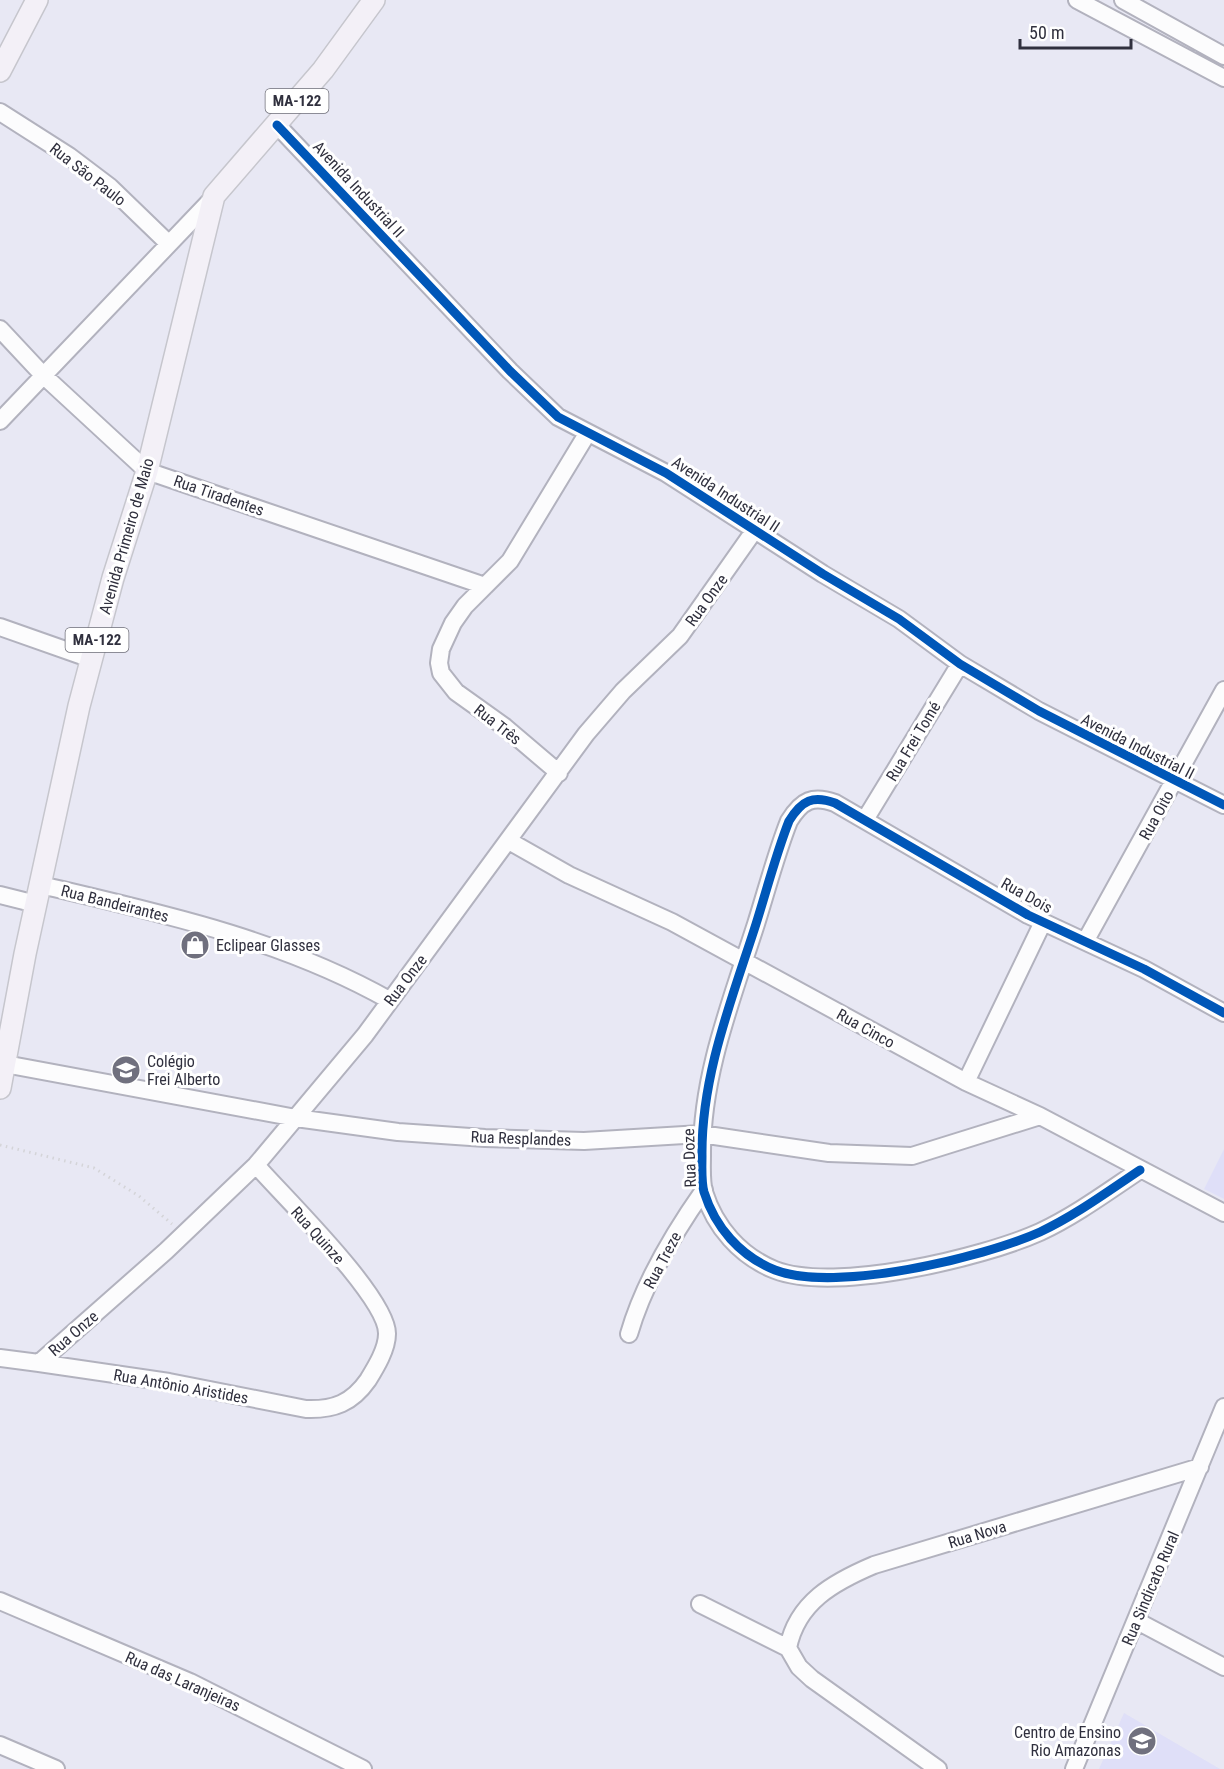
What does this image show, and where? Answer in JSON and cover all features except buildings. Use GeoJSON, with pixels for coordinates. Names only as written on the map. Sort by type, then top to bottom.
{"type":"FeatureCollection","features":[{"type":"Feature","properties":{"kind":"main road"},"geometry":{"type":"LineString","coordinates":[[0,71],[37,0]]}},
{"type":"Feature","properties":{"kind":"main road","name":"MA-122"},"geometry":{"type":"LineString","coordinates":[[214,196],[346,42],[374,0]]}},
{"type":"Feature","properties":{"kind":"main road","name":"Avenida Primeiro de Maio"},"geometry":{"type":"LineString","coordinates":[[0,1088],[11,1022],[38,894],[91,659],[147,471],[214,196]]}},
{"type":"Feature","properties":{"kind":"street"},"geometry":{"type":"LineString","coordinates":[[1077,0],[1224,78]]}},
{"type":"Feature","properties":{"kind":"street"},"geometry":{"type":"LineString","coordinates":[[1122,0],[1224,56]]}},
{"type":"Feature","properties":{"kind":"street","name":"Rua São Paulo"},"geometry":{"type":"LineString","coordinates":[[0,112],[69,156],[110,187],[170,244]]}},
{"type":"Feature","properties":{"kind":"street","name":"Avenida Industrial II"},"geometry":{"type":"LineString","coordinates":[[277,124],[540,402],[587,434],[666,473],[754,531],[899,619],[960,664],[1081,735],[1224,805]]}},
{"type":"Feature","properties":{"kind":"street"},"geometry":{"type":"LineString","coordinates":[[0,421],[214,196]]}},
{"type":"Feature","properties":{"kind":"street","name":"Rua Tiradentes"},"geometry":{"type":"LineString","coordinates":[[0,329],[43,375],[147,471],[485,586]]}},
{"type":"Feature","properties":{"kind":"street"},"geometry":{"type":"LineString","coordinates":[[485,586],[510,561],[587,434]]}},
{"type":"Feature","properties":{"kind":"street","name":"Rua Onze"},"geometry":{"type":"LineString","coordinates":[[0,1359],[39,1363],[256,1165],[365,1035],[586,734],[623,690],[680,636],[754,531]]}},
{"type":"Feature","properties":{"kind":"street","name":"Rua Três"},"geometry":{"type":"LineString","coordinates":[[485,586],[465,606],[445,638],[440,656],[441,673],[456,692],[505,727],[559,773]]}},
{"type":"Feature","properties":{"kind":"street"},"geometry":{"type":"LineString","coordinates":[[0,627],[91,659]]}},
{"type":"Feature","properties":{"kind":"street","name":"Rua Frei Tomé"},"geometry":{"type":"LineString","coordinates":[[866,818],[960,664]]}},
{"type":"Feature","properties":{"kind":"street","name":"Rua Oito"},"geometry":{"type":"LineString","coordinates":[[1086,940],[1224,690]]}},
{"type":"Feature","properties":{"kind":"street","name":"Rua Dois"},"geometry":{"type":"LineString","coordinates":[[818,797],[866,818],[1043,922],[1086,940],[1176,985],[1224,1013]]}},
{"type":"Feature","properties":{"kind":"street","name":"Rua Doze"},"geometry":{"type":"LineString","coordinates":[[818,797],[805,801],[789,820],[712,1069],[701,1134],[704,1190],[715,1217],[727,1236],[742,1251],[774,1269],[791,1275],[833,1276],[911,1267],[958,1258],[1009,1244],[1039,1232],[1080,1211],[1140,1170]]}},
{"type":"Feature","properties":{"kind":"street","name":"Rua Cinco"},"geometry":{"type":"LineString","coordinates":[[509,841],[569,875],[672,922],[966,1082],[1040,1116],[1224,1213]]}},
{"type":"Feature","properties":{"kind":"street","name":"Rua Bandeirantes"},"geometry":{"type":"LineString","coordinates":[[0,895],[38,894],[153,911],[247,938],[332,971],[389,1000]]}},
{"type":"Feature","properties":{"kind":"street"},"geometry":{"type":"LineString","coordinates":[[966,1082],[1043,922]]}},
{"type":"Feature","properties":{"kind":"street","name":"Rua Resplandes"},"geometry":{"type":"LineString","coordinates":[[3,1063],[296,1119],[398,1132],[548,1141],[701,1134],[829,1153],[912,1156],[1040,1116]]}},
{"type":"Feature","properties":{"kind":"street","name":"Rua Quinze"},"geometry":{"type":"LineString","coordinates":[[256,1165],[321,1236],[377,1306],[387,1333],[376,1368],[351,1399],[340,1406],[324,1410]]}},
{"type":"Feature","properties":{"kind":"street","name":"Rua Treze"},"geometry":{"type":"LineString","coordinates":[[629,1334],[634,1316],[659,1262],[704,1190]]}},
{"type":"Feature","properties":{"kind":"street","name":"Rua Antônio Aristides"},"geometry":{"type":"LineString","coordinates":[[39,1363],[169,1382],[306,1409],[324,1410]]}},
{"type":"Feature","properties":{"kind":"street","name":"Rua Sindicato Rural"},"geometry":{"type":"LineString","coordinates":[[1074,1769],[1224,1407]]}},
{"type":"Feature","properties":{"kind":"street","name":"Rua Nova"},"geometry":{"type":"LineString","coordinates":[[788,1648],[801,1615],[811,1602],[824,1589],[852,1574],[874,1565],[1200,1467]]}},
{"type":"Feature","properties":{"kind":"street","name":"Rua das Laranjeiras"},"geometry":{"type":"LineString","coordinates":[[0,1601],[190,1682],[363,1769]]}},
{"type":"Feature","properties":{"kind":"street"},"geometry":{"type":"LineString","coordinates":[[700,1604],[788,1648],[799,1667],[812,1679],[938,1769]]}},
{"type":"Feature","properties":{"kind":"street"},"geometry":{"type":"LineString","coordinates":[[1137,1621],[1224,1668]]}},
{"type":"Feature","properties":{"kind":"street"},"geometry":{"type":"LineString","coordinates":[[0,1745],[18,1761],[56,1769]]}},
{"type":"Feature","properties":{"kind":"path"},"geometry":{"type":"LineString","coordinates":[[0,1145],[94,1168],[139,1196],[183,1233]]}},
{"type":"Feature","properties":{"kind":"shaded area"},"geometry":{"type":"Polygon","coordinates":[[[1224,1149],[1224,1199],[1204,1189],[1224,1149]]]}},
{"type":"Feature","properties":{"kind":"shaded area","name":"Centro de Ensino Rio Amazonas"},"geometry":{"type":"Polygon","coordinates":[[[1124,1713],[1220,1769],[1099,1769],[1124,1713]]]}},
{"type":"Feature","properties":{"kind":"cycle path"},"geometry":{"type":"LineString","coordinates":[[277,125],[510,371],[558,417],[666,473],[823,574],[899,619],[960,664],[1039,711],[1224,805]]}},
{"type":"Feature","properties":{"kind":"cycle path"},"geometry":{"type":"LineString","coordinates":[[1140,1170],[1079,1211],[1040,1232],[983,1252],[908,1269],[870,1275],[801,1276],[775,1270],[762,1264],[730,1239],[715,1217],[702,1183],[703,1126],[707,1097],[712,1067],[728,1009],[789,821],[799,808],[809,801],[820,799],[835,803],[1028,915],[1144,969],[1224,1013]]}},
{"type":"Feature","properties":{"kind":"place","name":"Eclipear Glasses"},"geometry":{"type":"Point","coordinates":[195,945]}},
{"type":"Feature","properties":{"kind":"place","name":"Colégio Frei Alberto"},"geometry":{"type":"Point","coordinates":[126,1070]}},
{"type":"Feature","properties":{"kind":"place","name":"Centro de Ensino Rio Amazonas"},"geometry":{"type":"Point","coordinates":[1142,1741]}}]}
